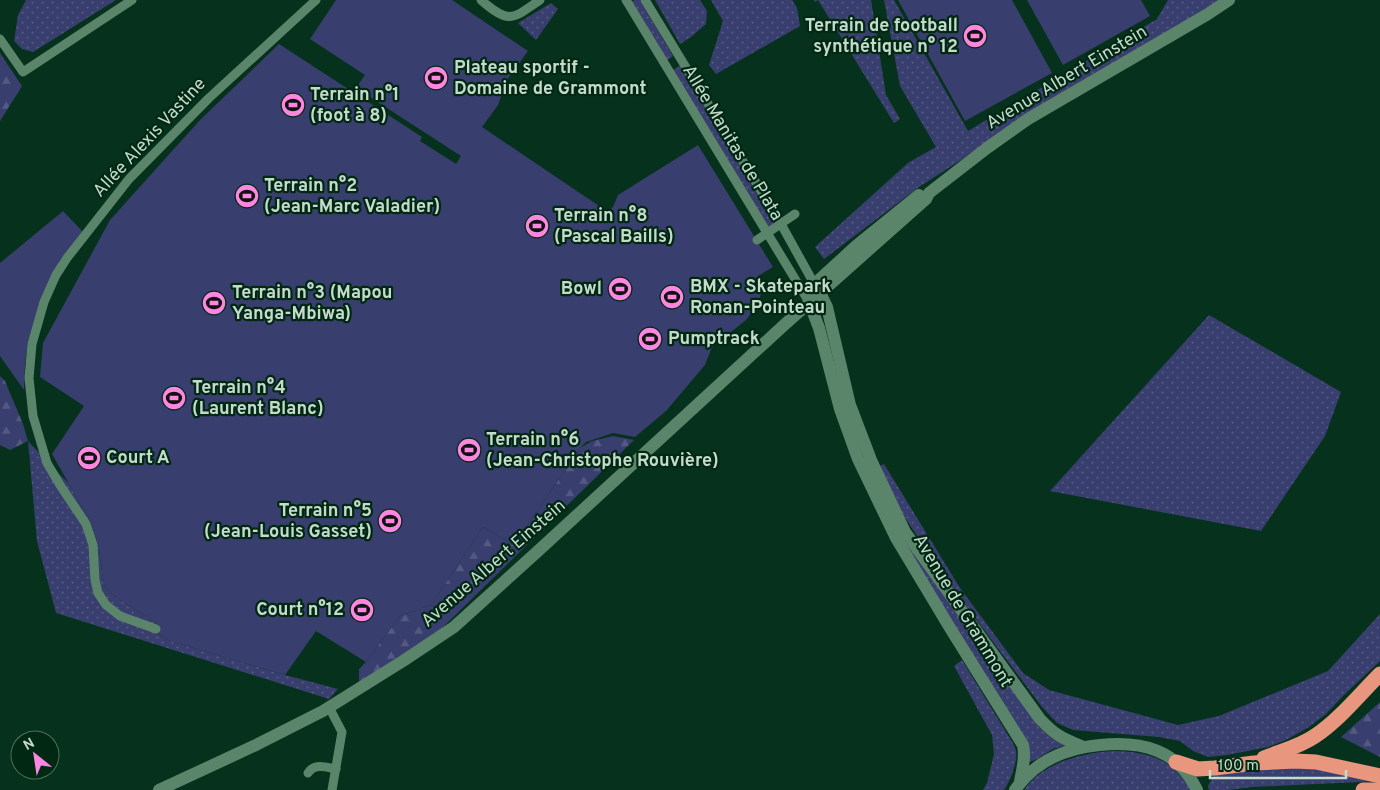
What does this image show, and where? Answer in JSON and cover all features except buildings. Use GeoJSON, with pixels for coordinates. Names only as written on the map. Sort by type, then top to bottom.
{"type":"FeatureCollection","features":[{"type":"Feature","properties":{"kind":"highway"},"geometry":{"type":"LineString","coordinates":[[1254,763],[1293,747],[1329,726],[1380,674]]}},
{"type":"Feature","properties":{"kind":"highway"},"geometry":{"type":"LineString","coordinates":[[1176,762],[1198,769],[1254,763],[1316,762],[1380,776]]}},
{"type":"Feature","properties":{"kind":"highway"},"geometry":{"type":"LineString","coordinates":[[1363,790],[1380,790]]}},
{"type":"Feature","properties":{"kind":"main road","name":"Avenue Albert Einstein"},"geometry":{"type":"LineString","coordinates":[[159,790],[256,745],[329,707],[454,627],[809,302],[835,264],[920,194],[929,193],[987,148],[1028,120],[1229,0]]}},
{"type":"Feature","properties":{"kind":"main road","name":"Avenue de Grammont"},"geometry":{"type":"LineString","coordinates":[[818,289],[827,307],[865,460],[896,538],[1023,745],[1025,753],[1018,786]]}},
{"type":"Feature","properties":{"kind":"main road","name":"Avenue de Grammont"},"geometry":{"type":"LineString","coordinates":[[809,302],[819,328],[840,409],[865,460],[905,532],[1040,718],[1053,732],[1063,739],[1083,747]]}},
{"type":"Feature","properties":{"kind":"main road"},"geometry":{"type":"LineString","coordinates":[[791,319],[810,321],[819,328]]}},
{"type":"Feature","properties":{"kind":"main road"},"geometry":{"type":"LineString","coordinates":[[1018,786],[1036,766],[1054,756],[1083,747],[1117,744],[1141,746],[1165,754],[1176,762],[1193,781],[1197,790]]}},
{"type":"Feature","properties":{"kind":"street"},"geometry":{"type":"LineString","coordinates":[[0,39],[23,72],[132,0]]}},
{"type":"Feature","properties":{"kind":"street","name":"Allée Alexis Vastine"},"geometry":{"type":"LineString","coordinates":[[156,630],[120,616],[106,606],[98,594],[95,580],[93,545],[86,524],[47,463],[33,416],[29,378],[32,344],[44,302],[56,275],[67,258],[129,179],[209,98],[316,0]]}},
{"type":"Feature","properties":{"kind":"street"},"geometry":{"type":"LineString","coordinates":[[481,0],[498,14],[510,17],[517,16],[540,0]]}},
{"type":"Feature","properties":{"kind":"street","name":"Allée Manitas de Plata"},"geometry":{"type":"LineString","coordinates":[[626,0],[809,302]]}},
{"type":"Feature","properties":{"kind":"street","name":"Allée Manitas de Plata"},"geometry":{"type":"LineString","coordinates":[[645,0],[818,289]]}},
{"type":"Feature","properties":{"kind":"street"},"geometry":{"type":"LineString","coordinates":[[757,240],[794,214]]}},
{"type":"Feature","properties":{"kind":"street"},"geometry":{"type":"LineString","coordinates":[[329,707],[342,732],[332,790]]}},
{"type":"Feature","properties":{"kind":"street"},"geometry":{"type":"LineString","coordinates":[[308,773],[309,770],[316,766],[336,769]]}},
{"type":"Feature","properties":{"kind":"green space"},"geometry":{"type":"Polygon","coordinates":[[[26,0],[116,0],[33,52],[22,49],[14,41],[18,15],[26,0]]]}},
{"type":"Feature","properties":{"kind":"green space"},"geometry":{"type":"Polygon","coordinates":[[[336,0],[452,0],[528,51],[507,80],[498,105],[482,127],[608,212],[613,207],[618,195],[698,145],[773,267],[758,276],[762,284],[762,290],[758,304],[746,320],[712,347],[705,365],[666,411],[635,437],[613,433],[586,442],[514,545],[483,527],[431,605],[400,616],[366,662],[316,631],[285,675],[170,641],[153,631],[156,623],[110,593],[104,585],[99,548],[91,523],[52,454],[84,406],[40,377],[43,343],[110,220],[200,120],[279,44],[422,137],[420,141],[456,164],[461,156],[356,88],[365,75],[310,39],[336,0]]]}},
{"type":"Feature","properties":{"kind":"green space"},"geometry":{"type":"Polygon","coordinates":[[[640,0],[673,56],[666,61],[631,2],[640,0]]]}},
{"type":"Feature","properties":{"kind":"green space"},"geometry":{"type":"Polygon","coordinates":[[[655,0],[700,0],[707,11],[706,24],[680,44],[655,0]]]}},
{"type":"Feature","properties":{"kind":"green space"},"geometry":{"type":"Polygon","coordinates":[[[711,0],[792,0],[797,8],[800,26],[716,74],[709,65],[723,21],[711,0]]]}},
{"type":"Feature","properties":{"kind":"green space"},"geometry":{"type":"Polygon","coordinates":[[[818,0],[871,0],[886,95],[900,119],[894,123],[818,0]]]}},
{"type":"Feature","properties":{"kind":"green space"},"geometry":{"type":"Polygon","coordinates":[[[884,0],[894,0],[968,131],[1157,19],[1168,0],[1220,0],[1007,127],[919,187],[824,259],[815,247],[908,163],[936,147],[900,86],[884,0]]]}},
{"type":"Feature","properties":{"kind":"green space","name":"Terrain de football synthétique n° 12"},"geometry":{"type":"Polygon","coordinates":[[[898,0],[1012,0],[1052,73],[965,121],[898,0]]]}},
{"type":"Feature","properties":{"kind":"green space"},"geometry":{"type":"Polygon","coordinates":[[[1027,0],[1141,0],[1150,16],[1063,65],[1027,0]]]}},
{"type":"Feature","properties":{"kind":"green space"},"geometry":{"type":"Polygon","coordinates":[[[551,3],[558,9],[536,40],[518,23],[551,3]]]}},
{"type":"Feature","properties":{"kind":"green space"},"geometry":{"type":"Polygon","coordinates":[[[0,53],[22,86],[0,121],[0,53]]]}},
{"type":"Feature","properties":{"kind":"green space"},"geometry":{"type":"Polygon","coordinates":[[[680,66],[775,224],[768,229],[673,70],[680,66]]]}},
{"type":"Feature","properties":{"kind":"green space"},"geometry":{"type":"Polygon","coordinates":[[[63,211],[83,232],[60,260],[44,294],[28,341],[24,390],[0,356],[0,263],[63,211]]]}},
{"type":"Feature","properties":{"kind":"green space"},"geometry":{"type":"Polygon","coordinates":[[[1209,315],[1341,392],[1325,436],[1261,531],[1050,491],[1209,315]]]}},
{"type":"Feature","properties":{"kind":"green space"},"geometry":{"type":"Polygon","coordinates":[[[0,376],[5,381],[28,441],[10,450],[0,445],[0,376]]]}},
{"type":"Feature","properties":{"kind":"green space"},"geometry":{"type":"Polygon","coordinates":[[[613,436],[634,440],[439,631],[359,683],[359,669],[400,616],[431,605],[483,527],[514,545],[580,448],[592,441],[613,436]]]}},
{"type":"Feature","properties":{"kind":"green space"},"geometry":{"type":"Polygon","coordinates":[[[28,441],[69,484],[91,523],[99,548],[104,585],[110,593],[156,623],[153,631],[170,641],[338,689],[329,699],[56,613],[37,541],[28,441]]]}},
{"type":"Feature","properties":{"kind":"green space"},"geometry":{"type":"Polygon","coordinates":[[[884,464],[960,588],[1023,673],[1049,690],[1178,725],[1219,716],[1328,671],[1380,614],[1380,661],[1326,714],[1309,727],[1286,740],[1268,747],[1208,757],[1193,751],[1180,741],[1159,737],[1073,730],[1057,723],[1042,707],[955,591],[899,509],[880,466],[884,464]]]}},
{"type":"Feature","properties":{"kind":"green space"},"geometry":{"type":"Polygon","coordinates":[[[892,514],[1040,728],[1053,739],[1066,745],[1053,749],[1029,762],[1029,750],[1024,736],[898,535],[892,514]]]}},
{"type":"Feature","properties":{"kind":"green space"},"geometry":{"type":"Polygon","coordinates":[[[962,660],[1016,750],[1015,766],[1004,790],[983,790],[987,783],[994,754],[992,735],[954,666],[962,660]]]}},
{"type":"Feature","properties":{"kind":"green space"},"geometry":{"type":"Polygon","coordinates":[[[1380,702],[1380,757],[1341,737],[1380,702]]]}},
{"type":"Feature","properties":{"kind":"green space"},"geometry":{"type":"Polygon","coordinates":[[[1116,751],[1140,753],[1160,760],[1176,771],[1191,790],[1024,790],[1042,772],[1065,760],[1078,756],[1116,751]]]}},
{"type":"Feature","properties":{"kind":"green space"},"geometry":{"type":"Polygon","coordinates":[[[1273,766],[1328,767],[1380,781],[1209,790],[1208,786],[1214,775],[1273,766]]]}},
{"type":"Feature","properties":{"kind":"place","name":"Terrain de football synthétique n° 12"},"geometry":{"type":"Point","coordinates":[975,36]}},
{"type":"Feature","properties":{"kind":"place","name":"Plateau sportif - Domaine de Grammont"},"geometry":{"type":"Point","coordinates":[436,78]}},
{"type":"Feature","properties":{"kind":"place","name":"Terrain n°1 (foot à 8)"},"geometry":{"type":"Point","coordinates":[293,105]}},
{"type":"Feature","properties":{"kind":"place","name":"Terrain n°2 (Jean-Marc Valadier)"},"geometry":{"type":"Point","coordinates":[247,196]}},
{"type":"Feature","properties":{"kind":"place","name":"Terrain n°8 (Pascal Baills)"},"geometry":{"type":"Point","coordinates":[537,226]}},
{"type":"Feature","properties":{"kind":"place","name":"Bowl"},"geometry":{"type":"Point","coordinates":[620,289]}},
{"type":"Feature","properties":{"kind":"place","name":"BMX - Skatepark Ronan-Pointeau"},"geometry":{"type":"Point","coordinates":[672,297]}},
{"type":"Feature","properties":{"kind":"place","name":"Terrain n°3 (Mapou Yanga-Mbiwa)"},"geometry":{"type":"Point","coordinates":[214,303]}},
{"type":"Feature","properties":{"kind":"place","name":"Pumptrack"},"geometry":{"type":"Point","coordinates":[650,339]}},
{"type":"Feature","properties":{"kind":"place","name":"Terrain n°4 (Laurent Blanc)"},"geometry":{"type":"Point","coordinates":[174,398]}},
{"type":"Feature","properties":{"kind":"place","name":"Terrain n°6 (Jean-Christophe Rouvière)"},"geometry":{"type":"Point","coordinates":[469,450]}},
{"type":"Feature","properties":{"kind":"place","name":"Court A"},"geometry":{"type":"Point","coordinates":[89,458]}},
{"type":"Feature","properties":{"kind":"place","name":"Terrain n°5 (Jean-Louis Gasset)"},"geometry":{"type":"Point","coordinates":[390,521]}},
{"type":"Feature","properties":{"kind":"place","name":"Court n°12"},"geometry":{"type":"Point","coordinates":[362,610]}}]}
